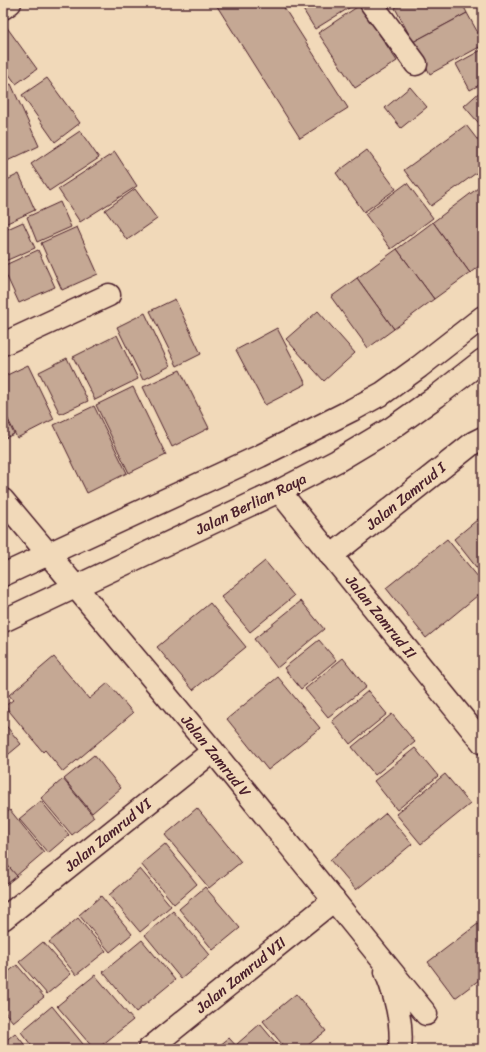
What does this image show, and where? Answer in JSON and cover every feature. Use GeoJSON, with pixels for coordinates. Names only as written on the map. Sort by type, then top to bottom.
{"type":"FeatureCollection","features":[{"type":"Feature","properties":{"kind":"street"},"geometry":{"type":"LineString","coordinates":[[3,8],[10,3]]}},
{"type":"Feature","properties":{"kind":"street"},"geometry":{"type":"LineString","coordinates":[[371,3],[416,64]]}},
{"type":"Feature","properties":{"kind":"street"},"geometry":{"type":"LineString","coordinates":[[3,344],[109,295]]}},
{"type":"Feature","properties":{"kind":"street"},"geometry":{"type":"LineString","coordinates":[[3,575],[260,456],[352,410],[383,392],[419,367],[483,316]]}},
{"type":"Feature","properties":{"kind":"street","name":"Jalan Berlian Raya"},"geometry":{"type":"LineString","coordinates":[[3,621],[279,491],[337,461],[392,428],[437,396],[483,360]]}},
{"type":"Feature","properties":{"kind":"street","name":"Jalan Zamrud I"},"geometry":{"type":"LineString","coordinates":[[331,556],[473,443],[483,438]]}},
{"type":"Feature","properties":{"kind":"street","name":"Jalan Zamrud II"},"geometry":{"type":"LineString","coordinates":[[279,491],[483,743]]}},
{"type":"Feature","properties":{"kind":"street","name":"Jalan Zamrud V"},"geometry":{"type":"LineString","coordinates":[[3,500],[49,553],[213,751],[426,1014]]}},
{"type":"Feature","properties":{"kind":"street","name":"Jalan Zamrud VI"},"geometry":{"type":"LineString","coordinates":[[3,919],[213,751]]}},
{"type":"Feature","properties":{"kind":"street","name":"Jalan Zamrud VII"},"geometry":{"type":"LineString","coordinates":[[149,1049],[334,900]]}},
{"type":"Feature","properties":{"kind":"street"},"geometry":{"type":"LineString","coordinates":[[380,957],[400,1016],[400,1049]]}},
{"type":"Feature","properties":{"kind":"building"},"geometry":{"type":"Polygon","coordinates":[[[215,3],[281,3],[348,108],[300,138],[215,3]]]}},
{"type":"Feature","properties":{"kind":"building"},"geometry":{"type":"Polygon","coordinates":[[[299,3],[357,3],[315,29],[299,3]]]}},
{"type":"Feature","properties":{"kind":"building"},"geometry":{"type":"Polygon","coordinates":[[[403,3],[462,3],[467,13],[413,42],[395,8],[403,3]]]}},
{"type":"Feature","properties":{"kind":"building"},"geometry":{"type":"Polygon","coordinates":[[[360,5],[397,61],[355,88],[318,33],[360,5]]]}},
{"type":"Feature","properties":{"kind":"building"},"geometry":{"type":"Polygon","coordinates":[[[467,13],[483,42],[483,45],[430,74],[413,42],[467,13]]]}},
{"type":"Feature","properties":{"kind":"building"},"geometry":{"type":"Polygon","coordinates":[[[3,22],[37,69],[16,84],[3,66],[3,22]]]}},
{"type":"Feature","properties":{"kind":"building"},"geometry":{"type":"Polygon","coordinates":[[[483,49],[483,83],[470,90],[456,64],[483,49]]]}},
{"type":"Feature","properties":{"kind":"building"},"geometry":{"type":"Polygon","coordinates":[[[47,78],[80,123],[55,142],[22,95],[47,78]]]}},
{"type":"Feature","properties":{"kind":"building"},"geometry":{"type":"Polygon","coordinates":[[[11,84],[39,146],[5,162],[3,157],[3,87],[11,84]]]}},
{"type":"Feature","properties":{"kind":"building"},"geometry":{"type":"Polygon","coordinates":[[[410,87],[427,107],[401,128],[385,108],[410,87]]]}},
{"type":"Feature","properties":{"kind":"building"},"geometry":{"type":"Polygon","coordinates":[[[483,89],[483,128],[464,106],[483,89]]]}},
{"type":"Feature","properties":{"kind":"building"},"geometry":{"type":"Polygon","coordinates":[[[466,125],[483,147],[483,168],[431,206],[404,170],[466,125]]]}},
{"type":"Feature","properties":{"kind":"building"},"geometry":{"type":"Polygon","coordinates":[[[80,131],[99,158],[49,191],[31,164],[80,131]]]}},
{"type":"Feature","properties":{"kind":"building"},"geometry":{"type":"Polygon","coordinates":[[[367,150],[396,189],[364,212],[336,173],[367,150]]]}},
{"type":"Feature","properties":{"kind":"building"},"geometry":{"type":"Polygon","coordinates":[[[115,152],[137,186],[80,222],[58,189],[115,152]]]}},
{"type":"Feature","properties":{"kind":"building"},"geometry":{"type":"Polygon","coordinates":[[[19,174],[35,210],[3,225],[3,182],[19,174]]]}},
{"type":"Feature","properties":{"kind":"building"},"geometry":{"type":"Polygon","coordinates":[[[407,183],[433,218],[391,249],[365,214],[407,183]]]}},
{"type":"Feature","properties":{"kind":"building"},"geometry":{"type":"Polygon","coordinates":[[[478,188],[483,195],[483,263],[470,273],[433,222],[478,188]]]}},
{"type":"Feature","properties":{"kind":"building"},"geometry":{"type":"Polygon","coordinates":[[[135,189],[157,219],[127,240],[105,210],[135,189]]]}},
{"type":"Feature","properties":{"kind":"building"},"geometry":{"type":"Polygon","coordinates":[[[60,202],[71,227],[37,242],[27,217],[60,202]]]}},
{"type":"Feature","properties":{"kind":"building"},"geometry":{"type":"Polygon","coordinates":[[[23,222],[35,248],[3,262],[3,231],[23,222]]]}},
{"type":"Feature","properties":{"kind":"building"},"geometry":{"type":"Polygon","coordinates":[[[433,222],[470,273],[434,299],[397,249],[433,222]]]}},
{"type":"Feature","properties":{"kind":"building"},"geometry":{"type":"Polygon","coordinates":[[[77,227],[98,274],[62,290],[41,243],[77,227]]]}},
{"type":"Feature","properties":{"kind":"building"},"geometry":{"type":"Polygon","coordinates":[[[397,249],[434,299],[394,329],[357,278],[397,249]]]}},
{"type":"Feature","properties":{"kind":"building"},"geometry":{"type":"Polygon","coordinates":[[[38,250],[55,287],[19,303],[3,266],[38,250]]]}},
{"type":"Feature","properties":{"kind":"building"},"geometry":{"type":"Polygon","coordinates":[[[357,278],[394,329],[368,348],[331,297],[357,278]]]}},
{"type":"Feature","properties":{"kind":"building"},"geometry":{"type":"Polygon","coordinates":[[[175,299],[201,354],[177,366],[150,311],[175,299]]]}},
{"type":"Feature","properties":{"kind":"building"},"geometry":{"type":"Polygon","coordinates":[[[318,311],[355,353],[324,381],[286,339],[318,311]]]}},
{"type":"Feature","properties":{"kind":"building"},"geometry":{"type":"Polygon","coordinates":[[[145,313],[170,366],[143,380],[117,327],[145,313]]]}},
{"type":"Feature","properties":{"kind":"building"},"geometry":{"type":"Polygon","coordinates":[[[277,328],[306,384],[265,405],[236,350],[277,328]]]}},
{"type":"Feature","properties":{"kind":"building"},"geometry":{"type":"Polygon","coordinates":[[[117,335],[138,379],[95,400],[73,357],[117,335]]]}},
{"type":"Feature","properties":{"kind":"building"},"geometry":{"type":"Polygon","coordinates":[[[67,358],[88,401],[60,414],[39,372],[67,358]]]}},
{"type":"Feature","properties":{"kind":"building"},"geometry":{"type":"Polygon","coordinates":[[[28,365],[54,419],[17,438],[3,409],[3,377],[28,365]]]}},
{"type":"Feature","properties":{"kind":"building"},"geometry":{"type":"Polygon","coordinates":[[[180,370],[209,428],[172,447],[143,387],[180,370]]]}},
{"type":"Feature","properties":{"kind":"building"},"geometry":{"type":"Polygon","coordinates":[[[133,387],[166,455],[129,473],[96,405],[133,387]]]}},
{"type":"Feature","properties":{"kind":"building"},"geometry":{"type":"Polygon","coordinates":[[[94,406],[127,473],[87,493],[54,425],[94,406]]]}},
{"type":"Feature","properties":{"kind":"building"},"geometry":{"type":"Polygon","coordinates":[[[3,411],[14,434],[3,439],[3,411]]]}},
{"type":"Feature","properties":{"kind":"building"},"geometry":{"type":"Polygon","coordinates":[[[483,515],[483,569],[480,572],[454,539],[483,515]]]}},
{"type":"Feature","properties":{"kind":"building"},"geometry":{"type":"Polygon","coordinates":[[[447,539],[483,583],[483,591],[426,638],[386,588],[447,539]]]}},
{"type":"Feature","properties":{"kind":"building"},"geometry":{"type":"Polygon","coordinates":[[[265,561],[294,596],[250,632],[221,597],[265,561]]]}},
{"type":"Feature","properties":{"kind":"building"},"geometry":{"type":"Polygon","coordinates":[[[301,601],[324,629],[277,668],[254,639],[301,601]]]}},
{"type":"Feature","properties":{"kind":"building"},"geometry":{"type":"Polygon","coordinates":[[[210,603],[246,647],[193,690],[157,647],[210,603]]]}},
{"type":"Feature","properties":{"kind":"building"},"geometry":{"type":"Polygon","coordinates":[[[319,640],[336,660],[301,689],[284,668],[319,640]]]}},
{"type":"Feature","properties":{"kind":"building"},"geometry":{"type":"Polygon","coordinates":[[[54,657],[89,699],[108,683],[133,713],[63,772],[45,750],[43,752],[5,706],[13,700],[9,695],[54,657]]]}},
{"type":"Feature","properties":{"kind":"building"},"geometry":{"type":"Polygon","coordinates":[[[343,658],[366,687],[328,717],[305,689],[343,658]]]}},
{"type":"Feature","properties":{"kind":"building"},"geometry":{"type":"Polygon","coordinates":[[[278,677],[320,728],[268,770],[227,719],[278,677]]]}},
{"type":"Feature","properties":{"kind":"building"},"geometry":{"type":"Polygon","coordinates":[[[368,691],[387,714],[350,744],[332,721],[368,691]]]}},
{"type":"Feature","properties":{"kind":"building"},"geometry":{"type":"Polygon","coordinates":[[[392,714],[415,742],[375,775],[352,747],[392,714]]]}},
{"type":"Feature","properties":{"kind":"building"},"geometry":{"type":"Polygon","coordinates":[[[3,722],[21,744],[3,759],[3,722]]]}},
{"type":"Feature","properties":{"kind":"building"},"geometry":{"type":"Polygon","coordinates":[[[415,748],[438,776],[397,810],[374,781],[415,748]]]}},
{"type":"Feature","properties":{"kind":"building"},"geometry":{"type":"Polygon","coordinates":[[[94,755],[121,788],[92,813],[64,779],[94,755]]]}},
{"type":"Feature","properties":{"kind":"building"},"geometry":{"type":"Polygon","coordinates":[[[445,774],[470,804],[421,844],[396,814],[445,774]]]}},
{"type":"Feature","properties":{"kind":"building"},"geometry":{"type":"Polygon","coordinates":[[[63,779],[94,817],[72,835],[41,798],[63,779]]]}},
{"type":"Feature","properties":{"kind":"building"},"geometry":{"type":"Polygon","coordinates":[[[41,801],[69,835],[48,853],[19,819],[41,801]]]}},
{"type":"Feature","properties":{"kind":"building"},"geometry":{"type":"Polygon","coordinates":[[[197,808],[241,862],[209,888],[165,835],[197,808]]]}},
{"type":"Feature","properties":{"kind":"building"},"geometry":{"type":"Polygon","coordinates":[[[10,810],[44,852],[16,876],[3,860],[3,816],[10,810]]]}},
{"type":"Feature","properties":{"kind":"building"},"geometry":{"type":"Polygon","coordinates":[[[386,813],[412,844],[356,890],[330,860],[386,813]]]}},
{"type":"Feature","properties":{"kind":"building"},"geometry":{"type":"Polygon","coordinates":[[[165,844],[197,884],[174,904],[141,864],[165,844]]]}},
{"type":"Feature","properties":{"kind":"building"},"geometry":{"type":"Polygon","coordinates":[[[3,860],[17,876],[3,887],[3,860]]]}},
{"type":"Feature","properties":{"kind":"building"},"geometry":{"type":"Polygon","coordinates":[[[140,869],[171,906],[140,932],[109,895],[140,869]]]}},
{"type":"Feature","properties":{"kind":"building"},"geometry":{"type":"Polygon","coordinates":[[[205,887],[240,928],[213,950],[179,909],[205,887]]]}},
{"type":"Feature","properties":{"kind":"building"},"geometry":{"type":"Polygon","coordinates":[[[101,896],[132,934],[110,952],[79,915],[101,896]]]}},
{"type":"Feature","properties":{"kind":"building"},"geometry":{"type":"Polygon","coordinates":[[[173,911],[210,955],[181,979],[145,935],[173,911]]]}},
{"type":"Feature","properties":{"kind":"building"},"geometry":{"type":"Polygon","coordinates":[[[78,918],[106,951],[76,975],[49,942],[78,918]]]}},
{"type":"Feature","properties":{"kind":"building"},"geometry":{"type":"Polygon","coordinates":[[[483,920],[483,977],[455,998],[428,962],[483,920]]]}},
{"type":"Feature","properties":{"kind":"building"},"geometry":{"type":"Polygon","coordinates":[[[142,940],[175,980],[136,1012],[103,972],[142,940]]]}},
{"type":"Feature","properties":{"kind":"building"},"geometry":{"type":"Polygon","coordinates":[[[43,942],[71,974],[47,994],[19,962],[43,942]]]}},
{"type":"Feature","properties":{"kind":"building"},"geometry":{"type":"Polygon","coordinates":[[[17,965],[44,997],[13,1022],[3,1010],[3,976],[17,965]]]}},
{"type":"Feature","properties":{"kind":"building"},"geometry":{"type":"Polygon","coordinates":[[[95,975],[133,1020],[97,1049],[94,1049],[57,1006],[95,975]]]}},
{"type":"Feature","properties":{"kind":"building"},"geometry":{"type":"Polygon","coordinates":[[[296,994],[326,1031],[303,1049],[286,1049],[263,1021],[296,994]]]}},
{"type":"Feature","properties":{"kind":"building"},"geometry":{"type":"Polygon","coordinates":[[[52,1006],[87,1049],[34,1049],[21,1032],[52,1006]]]}},
{"type":"Feature","properties":{"kind":"building"},"geometry":{"type":"Polygon","coordinates":[[[260,1024],[281,1049],[242,1049],[237,1044],[260,1024]]]}},
{"type":"Feature","properties":{"kind":"building"},"geometry":{"type":"Polygon","coordinates":[[[15,1033],[28,1049],[3,1049],[3,1043],[15,1033]]]}},
{"type":"Feature","properties":{"kind":"building"},"geometry":{"type":"Polygon","coordinates":[[[229,1038],[239,1049],[215,1049],[229,1038]]]}},
{"type":"Feature","properties":{"kind":"building"},"geometry":{"type":"Polygon","coordinates":[[[326,1045],[329,1049],[320,1049],[326,1045]]]}}]}
